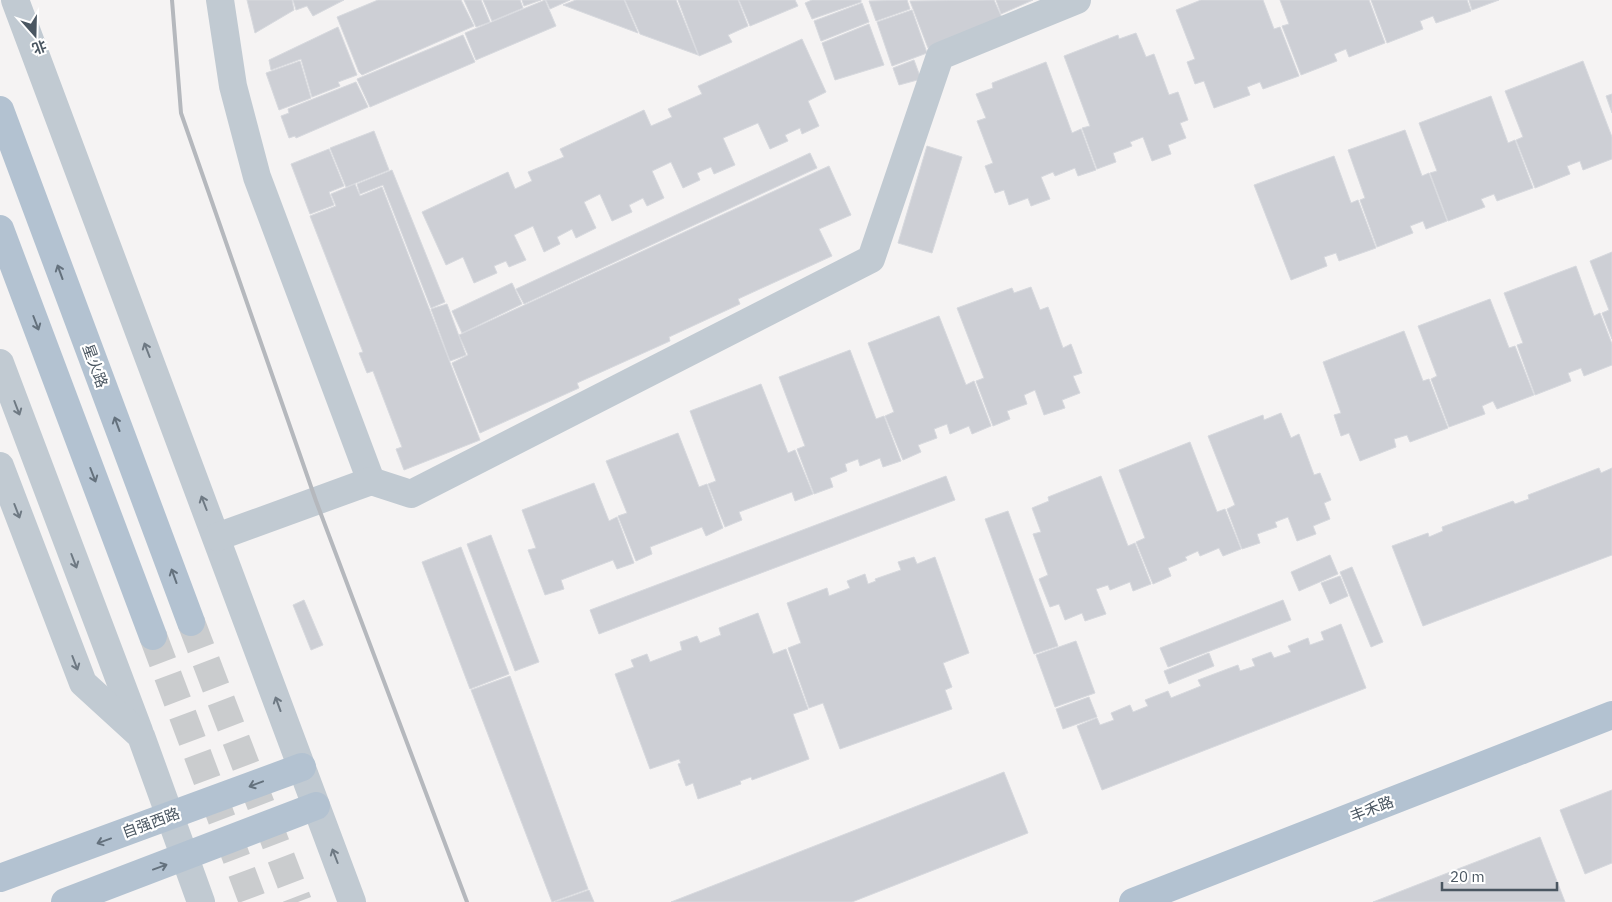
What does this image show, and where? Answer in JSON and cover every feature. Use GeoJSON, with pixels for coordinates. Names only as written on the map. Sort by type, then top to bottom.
{"type":"FeatureCollection","features":[{"type":"Feature","properties":{"kind":"main road","name":"星火路"},"geometry":{"type":"LineString","coordinates":[[0,110],[190,622]]}},
{"type":"Feature","properties":{"kind":"main road"},"geometry":{"type":"LineString","coordinates":[[0,229],[153,636]]}},
{"type":"Feature","properties":{"kind":"main road","name":"丰禾路"},"geometry":{"type":"LineString","coordinates":[[1133,902],[1612,715]]}},
{"type":"Feature","properties":{"kind":"main road","name":"自强西路"},"geometry":{"type":"LineString","coordinates":[[0,878],[302,767]]}},
{"type":"Feature","properties":{"kind":"main road"},"geometry":{"type":"LineString","coordinates":[[65,902],[316,806]]}},
{"type":"Feature","properties":{"kind":"street"},"geometry":{"type":"LineString","coordinates":[[15,0],[352,902]]}},
{"type":"Feature","properties":{"kind":"street"},"geometry":{"type":"LineString","coordinates":[[220,0],[233,86],[257,177],[371,481]]}},
{"type":"Feature","properties":{"kind":"street"},"geometry":{"type":"LineString","coordinates":[[217,537],[371,481],[411,494],[871,259],[940,56],[1077,0]]}},
{"type":"Feature","properties":{"kind":"street"},"geometry":{"type":"LineString","coordinates":[[0,363],[171,816],[201,902]]}},
{"type":"Feature","properties":{"kind":"street"},"geometry":{"type":"LineString","coordinates":[[0,466],[83,683],[141,736]]}},
{"type":"Feature","properties":{"kind":"building"},"geometry":{"type":"Polygon","coordinates":[[[247,0],[292,0],[294,10],[255,33],[247,0]]]}},
{"type":"Feature","properties":{"kind":"building"},"geometry":{"type":"Polygon","coordinates":[[[293,0],[344,0],[313,16],[307,6],[296,10],[293,0]]]}},
{"type":"Feature","properties":{"kind":"building"},"geometry":{"type":"Polygon","coordinates":[[[378,0],[461,0],[474,26],[362,75],[359,72],[337,17],[378,0]]]}},
{"type":"Feature","properties":{"kind":"building"},"geometry":{"type":"Polygon","coordinates":[[[464,0],[481,0],[490,22],[476,27],[464,0]]]}},
{"type":"Feature","properties":{"kind":"building"},"geometry":{"type":"Polygon","coordinates":[[[483,0],[520,0],[523,8],[492,21],[483,0]]]}},
{"type":"Feature","properties":{"kind":"building"},"geometry":{"type":"Polygon","coordinates":[[[522,0],[541,0],[524,6],[522,0]]]}},
{"type":"Feature","properties":{"kind":"building"},"geometry":{"type":"Polygon","coordinates":[[[545,0],[556,26],[476,60],[465,33],[545,0]]]}},
{"type":"Feature","properties":{"kind":"building"},"geometry":{"type":"Polygon","coordinates":[[[546,0],[570,0],[550,9],[546,0]]]}},
{"type":"Feature","properties":{"kind":"building"},"geometry":{"type":"Polygon","coordinates":[[[576,0],[624,0],[638,33],[563,5],[576,0]]]}},
{"type":"Feature","properties":{"kind":"building"},"geometry":{"type":"Polygon","coordinates":[[[625,0],[676,0],[698,55],[640,34],[625,0]]]}},
{"type":"Feature","properties":{"kind":"building"},"geometry":{"type":"Polygon","coordinates":[[[678,0],[738,0],[748,26],[728,35],[732,42],[699,56],[678,0]]]}},
{"type":"Feature","properties":{"kind":"building"},"geometry":{"type":"Polygon","coordinates":[[[739,0],[795,0],[798,6],[750,26],[739,0]]]}},
{"type":"Feature","properties":{"kind":"building"},"geometry":{"type":"Polygon","coordinates":[[[812,0],[861,0],[861,2],[812,19],[805,3],[812,0]]]}},
{"type":"Feature","properties":{"kind":"building"},"geometry":{"type":"Polygon","coordinates":[[[907,0],[910,9],[876,21],[869,1],[907,0]]]}},
{"type":"Feature","properties":{"kind":"building"},"geometry":{"type":"Polygon","coordinates":[[[994,0],[1002,18],[928,48],[910,1],[994,0]]]}},
{"type":"Feature","properties":{"kind":"building"},"geometry":{"type":"Polygon","coordinates":[[[996,0],[1033,0],[1001,14],[996,0]]]}},
{"type":"Feature","properties":{"kind":"building"},"geometry":{"type":"Polygon","coordinates":[[[1201,0],[1263,0],[1274,29],[1280,27],[1299,76],[1263,89],[1260,82],[1247,87],[1250,95],[1214,108],[1204,81],[1195,84],[1187,62],[1195,59],[1176,10],[1201,0]]]}},
{"type":"Feature","properties":{"kind":"building"},"geometry":{"type":"Polygon","coordinates":[[[1280,0],[1369,0],[1385,43],[1349,57],[1346,49],[1334,54],[1337,61],[1301,75],[1282,26],[1289,24],[1280,0]]]}},
{"type":"Feature","properties":{"kind":"building"},"geometry":{"type":"Polygon","coordinates":[[[1371,0],[1467,0],[1471,11],[1436,23],[1433,16],[1420,21],[1423,29],[1387,43],[1371,0]]]}},
{"type":"Feature","properties":{"kind":"building"},"geometry":{"type":"Polygon","coordinates":[[[1469,0],[1499,0],[1472,10],[1469,0]]]}},
{"type":"Feature","properties":{"kind":"building"},"geometry":{"type":"Polygon","coordinates":[[[862,3],[869,22],[821,41],[814,21],[862,3]]]}},
{"type":"Feature","properties":{"kind":"building"},"geometry":{"type":"Polygon","coordinates":[[[912,10],[927,53],[892,66],[877,22],[912,10]]]}},
{"type":"Feature","properties":{"kind":"building"},"geometry":{"type":"Polygon","coordinates":[[[869,24],[884,65],[835,80],[822,43],[869,24]]]}},
{"type":"Feature","properties":{"kind":"building"},"geometry":{"type":"Polygon","coordinates":[[[338,27],[357,75],[338,82],[340,86],[312,97],[301,59],[271,70],[269,60],[338,27]]]}},
{"type":"Feature","properties":{"kind":"building"},"geometry":{"type":"Polygon","coordinates":[[[1136,33],[1146,57],[1154,54],[1169,95],[1178,92],[1188,120],[1180,123],[1186,138],[1168,145],[1171,154],[1152,161],[1143,137],[1130,142],[1132,146],[1113,153],[1116,162],[1097,169],[1082,128],[1090,126],[1064,56],[1118,35],[1119,39],[1136,33]]]}},
{"type":"Feature","properties":{"kind":"building"},"geometry":{"type":"Polygon","coordinates":[[[463,35],[475,62],[370,107],[357,79],[463,35]]]}},
{"type":"Feature","properties":{"kind":"building"},"geometry":{"type":"Polygon","coordinates":[[[802,39],[826,92],[808,101],[819,126],[802,134],[800,128],[785,135],[788,141],[770,149],[758,123],[723,138],[735,165],[714,174],[711,167],[697,173],[700,180],[683,188],[671,162],[652,171],[664,198],[647,206],[643,198],[629,205],[632,212],[612,221],[600,194],[584,202],[596,228],[576,238],[572,229],[557,237],[560,244],[544,252],[533,226],[514,235],[526,260],[509,267],[506,261],[494,266],[497,273],[474,283],[463,257],[446,265],[422,212],[508,172],[515,189],[532,181],[528,172],[564,157],[560,149],[644,110],[651,126],[672,117],[668,109],[702,94],[698,86],[802,39]]]}},
{"type":"Feature","properties":{"kind":"building"},"geometry":{"type":"Polygon","coordinates":[[[914,60],[921,79],[899,85],[893,68],[914,60]]]}},
{"type":"Feature","properties":{"kind":"building"},"geometry":{"type":"Polygon","coordinates":[[[300,61],[311,98],[279,110],[266,73],[300,61]]]}},
{"type":"Feature","properties":{"kind":"building"},"geometry":{"type":"Polygon","coordinates":[[[1583,61],[1612,137],[1612,159],[1583,170],[1580,161],[1567,166],[1570,174],[1535,188],[1516,140],[1523,137],[1505,91],[1583,61]]]}},
{"type":"Feature","properties":{"kind":"building"},"geometry":{"type":"Polygon","coordinates":[[[1046,62],[1072,133],[1081,129],[1096,170],[1078,176],[1075,168],[1055,176],[1053,172],[1041,177],[1050,199],[1031,206],[1028,198],[1009,205],[1004,190],[995,193],[985,166],[993,163],[977,121],[986,118],[976,94],[993,88],[992,83],[1046,62]]]}},
{"type":"Feature","properties":{"kind":"building"},"geometry":{"type":"Polygon","coordinates":[[[356,82],[368,107],[296,138],[295,136],[289,138],[281,116],[289,113],[288,109],[356,82]]]}},
{"type":"Feature","properties":{"kind":"building"},"geometry":{"type":"Polygon","coordinates":[[[1612,94],[1612,113],[1606,96],[1612,94]]]}},
{"type":"Feature","properties":{"kind":"building"},"geometry":{"type":"Polygon","coordinates":[[[1491,96],[1508,143],[1515,140],[1533,188],[1497,201],[1494,194],[1481,199],[1485,207],[1448,221],[1430,173],[1437,171],[1419,123],[1491,96]]]}},
{"type":"Feature","properties":{"kind":"building"},"geometry":{"type":"Polygon","coordinates":[[[1405,130],[1422,176],[1429,173],[1447,221],[1426,229],[1423,221],[1410,226],[1413,233],[1377,247],[1360,200],[1365,198],[1348,150],[1405,130]]]}},
{"type":"Feature","properties":{"kind":"building"},"geometry":{"type":"Polygon","coordinates":[[[374,131],[389,170],[346,187],[330,148],[374,131]]]}},
{"type":"Feature","properties":{"kind":"building"},"geometry":{"type":"Polygon","coordinates":[[[927,146],[962,157],[932,253],[898,243],[927,146]]]}},
{"type":"Feature","properties":{"kind":"building"},"geometry":{"type":"Polygon","coordinates":[[[329,149],[344,186],[329,192],[334,205],[310,214],[291,164],[329,149]]]}},
{"type":"Feature","properties":{"kind":"building"},"geometry":{"type":"Polygon","coordinates":[[[810,153],[817,168],[524,304],[516,289],[810,153]]]}},
{"type":"Feature","properties":{"kind":"building"},"geometry":{"type":"Polygon","coordinates":[[[1334,156],[1351,203],[1358,200],[1376,248],[1339,261],[1336,253],[1324,257],[1327,266],[1291,280],[1254,185],[1334,156]]]}},
{"type":"Feature","properties":{"kind":"building"},"geometry":{"type":"Polygon","coordinates":[[[829,166],[851,215],[819,229],[832,256],[738,299],[740,304],[669,337],[670,341],[577,383],[579,388],[480,433],[452,363],[468,355],[459,335],[829,166]]]}},
{"type":"Feature","properties":{"kind":"building"},"geometry":{"type":"Polygon","coordinates":[[[392,170],[445,302],[431,308],[383,185],[360,194],[357,184],[392,170]]]}},
{"type":"Feature","properties":{"kind":"building"},"geometry":{"type":"Polygon","coordinates":[[[355,184],[360,196],[382,187],[480,440],[404,470],[396,449],[402,447],[373,371],[367,373],[359,353],[363,352],[310,216],[336,206],[331,194],[355,184]]]}},
{"type":"Feature","properties":{"kind":"building"},"geometry":{"type":"Polygon","coordinates":[[[1612,252],[1612,339],[1602,313],[1609,310],[1590,261],[1612,252]]]}},
{"type":"Feature","properties":{"kind":"building"},"geometry":{"type":"Polygon","coordinates":[[[1576,266],[1594,316],[1600,313],[1612,344],[1612,365],[1584,376],[1581,368],[1568,373],[1571,381],[1535,395],[1517,345],[1523,343],[1504,293],[1576,266]]]}},
{"type":"Feature","properties":{"kind":"building"},"geometry":{"type":"Polygon","coordinates":[[[512,283],[522,304],[462,333],[452,311],[512,283]]]}},
{"type":"Feature","properties":{"kind":"building"},"geometry":{"type":"Polygon","coordinates":[[[1031,287],[1040,310],[1048,307],[1063,348],[1071,344],[1082,373],[1073,376],[1080,393],[1062,400],[1065,408],[1044,415],[1035,390],[1024,395],[1027,404],[1007,411],[1010,419],[993,426],[976,381],[984,378],[957,308],[1012,288],[1014,293],[1031,287]]]}},
{"type":"Feature","properties":{"kind":"building"},"geometry":{"type":"Polygon","coordinates":[[[1490,299],[1509,348],[1515,346],[1534,395],[1497,409],[1493,401],[1482,406],[1485,414],[1449,427],[1431,379],[1437,376],[1418,326],[1490,299]]]}},
{"type":"Feature","properties":{"kind":"building"},"geometry":{"type":"Polygon","coordinates":[[[447,304],[466,355],[450,361],[431,309],[447,304]]]}},
{"type":"Feature","properties":{"kind":"building"},"geometry":{"type":"Polygon","coordinates":[[[939,316],[966,385],[974,381],[991,426],[972,434],[969,426],[950,434],[947,424],[934,429],[937,438],[918,445],[921,452],[903,460],[885,416],[894,412],[868,343],[939,316]]]}},
{"type":"Feature","properties":{"kind":"building"},"geometry":{"type":"Polygon","coordinates":[[[1404,331],[1423,381],[1429,379],[1448,428],[1410,442],[1407,435],[1394,439],[1396,447],[1360,461],[1349,433],[1341,436],[1334,415],[1341,413],[1323,362],[1404,331]]]}},
{"type":"Feature","properties":{"kind":"building"},"geometry":{"type":"Polygon","coordinates":[[[850,350],[876,419],[884,416],[901,461],[883,467],[880,458],[860,466],[858,459],[845,464],[847,471],[830,478],[833,487],[814,494],[797,449],[805,446],[779,377],[850,350]]]}},
{"type":"Feature","properties":{"kind":"building"},"geometry":{"type":"Polygon","coordinates":[[[761,384],[788,453],[795,450],[813,494],[795,501],[792,492],[739,512],[742,520],[725,527],[708,484],[716,481],[690,411],[761,384]]]}},
{"type":"Feature","properties":{"kind":"building"},"geometry":{"type":"Polygon","coordinates":[[[1281,413],[1291,438],[1299,434],[1314,475],[1320,473],[1331,500],[1324,503],[1330,519],[1313,526],[1316,534],[1297,541],[1288,517],[1275,522],[1277,527],[1257,534],[1260,543],[1242,549],[1227,509],[1235,505],[1208,436],[1263,415],[1264,420],[1281,413]]]}},
{"type":"Feature","properties":{"kind":"building"},"geometry":{"type":"Polygon","coordinates":[[[678,433],[699,487],[707,484],[723,528],[706,536],[702,527],[650,547],[652,554],[636,561],[618,516],[627,513],[606,461],[678,433]]]}},
{"type":"Feature","properties":{"kind":"building"},"geometry":{"type":"Polygon","coordinates":[[[1190,442],[1217,512],[1225,509],[1241,549],[1223,556],[1219,548],[1200,556],[1198,551],[1185,557],[1187,560],[1168,568],[1171,576],[1153,584],[1136,542],[1145,538],[1119,470],[1190,442]]]}},
{"type":"Feature","properties":{"kind":"building"},"geometry":{"type":"Polygon","coordinates":[[[1599,468],[1601,473],[1612,468],[1612,555],[1423,626],[1392,546],[1428,533],[1429,537],[1443,531],[1442,527],[1513,501],[1515,504],[1529,499],[1528,495],[1599,468]]]}},
{"type":"Feature","properties":{"kind":"building"},"geometry":{"type":"Polygon","coordinates":[[[946,476],[955,500],[599,634],[590,610],[946,476]]]}},
{"type":"Feature","properties":{"kind":"building"},"geometry":{"type":"Polygon","coordinates":[[[1101,476],[1128,546],[1135,543],[1151,584],[1133,591],[1130,582],[1110,590],[1108,585],[1096,589],[1106,614],[1085,621],[1082,613],[1065,620],[1059,604],[1050,607],[1039,579],[1048,575],[1033,534],[1041,532],[1032,508],[1049,501],[1048,497],[1101,476]]]}},
{"type":"Feature","properties":{"kind":"building"},"geometry":{"type":"Polygon","coordinates":[[[594,483],[609,521],[617,517],[634,563],[617,569],[613,560],[561,580],[564,589],[545,595],[528,550],[536,548],[522,510],[594,483]]]}},
{"type":"Feature","properties":{"kind":"building"},"geometry":{"type":"Polygon","coordinates":[[[1008,511],[1058,646],[1034,654],[985,519],[1008,511]]]}},
{"type":"Feature","properties":{"kind":"building"},"geometry":{"type":"Polygon","coordinates":[[[491,535],[539,662],[515,671],[467,544],[491,535]]]}},
{"type":"Feature","properties":{"kind":"building"},"geometry":{"type":"Polygon","coordinates":[[[461,547],[509,674],[470,689],[422,562],[461,547]]]}},
{"type":"Feature","properties":{"kind":"building"},"geometry":{"type":"Polygon","coordinates":[[[1330,555],[1338,574],[1299,591],[1291,572],[1330,555]]]}},
{"type":"Feature","properties":{"kind":"building"},"geometry":{"type":"Polygon","coordinates":[[[914,557],[917,564],[935,557],[969,653],[943,663],[952,687],[945,690],[952,709],[840,749],[823,703],[809,708],[788,648],[801,643],[787,603],[827,588],[829,596],[850,588],[847,581],[865,574],[868,584],[876,581],[875,579],[901,570],[898,562],[914,557]]]}},
{"type":"Feature","properties":{"kind":"building"},"geometry":{"type":"Polygon","coordinates":[[[1352,567],[1383,642],[1371,647],[1340,572],[1352,567]]]}},
{"type":"Feature","properties":{"kind":"building"},"geometry":{"type":"Polygon","coordinates":[[[1340,576],[1348,596],[1330,604],[1321,583],[1340,576]]]}},
{"type":"Feature","properties":{"kind":"building"},"geometry":{"type":"Polygon","coordinates":[[[304,600],[323,645],[311,650],[293,605],[304,600]]]}},
{"type":"Feature","properties":{"kind":"building"},"geometry":{"type":"Polygon","coordinates":[[[1283,600],[1291,620],[1168,667],[1160,648],[1283,600]]]}},
{"type":"Feature","properties":{"kind":"building"},"geometry":{"type":"Polygon","coordinates":[[[758,613],[773,654],[786,649],[808,709],[793,714],[809,759],[752,780],[751,777],[740,781],[741,784],[698,799],[693,783],[686,786],[678,764],[681,763],[679,759],[650,769],[615,674],[634,667],[631,660],[647,654],[650,662],[682,650],[680,642],[697,636],[700,643],[721,635],[719,628],[758,613]]]}},
{"type":"Feature","properties":{"kind":"building"},"geometry":{"type":"Polygon","coordinates":[[[1341,624],[1366,688],[1102,790],[1077,726],[1097,718],[1100,725],[1114,720],[1111,713],[1130,705],[1133,712],[1148,706],[1145,700],[1168,691],[1171,698],[1201,686],[1198,680],[1238,665],[1240,671],[1255,666],[1252,659],[1271,652],[1274,658],[1291,652],[1288,646],[1308,638],[1310,645],[1324,640],[1321,632],[1341,624]]]}},
{"type":"Feature","properties":{"kind":"building"},"geometry":{"type":"Polygon","coordinates":[[[1076,641],[1095,693],[1055,707],[1036,655],[1076,641]]]}},
{"type":"Feature","properties":{"kind":"building"},"geometry":{"type":"Polygon","coordinates":[[[1209,653],[1214,666],[1169,684],[1164,671],[1209,653]]]}},
{"type":"Feature","properties":{"kind":"building"},"geometry":{"type":"Polygon","coordinates":[[[510,676],[588,889],[552,902],[471,690],[510,676]]]}},
{"type":"Feature","properties":{"kind":"building"},"geometry":{"type":"Polygon","coordinates":[[[1089,697],[1097,717],[1063,729],[1056,709],[1089,697]]]}},
{"type":"Feature","properties":{"kind":"building"},"geometry":{"type":"Polygon","coordinates":[[[1004,772],[1028,833],[852,902],[671,902],[1004,772]]]}},
{"type":"Feature","properties":{"kind":"building"},"geometry":{"type":"Polygon","coordinates":[[[1612,790],[1612,863],[1585,874],[1560,810],[1612,790]]]}},
{"type":"Feature","properties":{"kind":"building"},"geometry":{"type":"Polygon","coordinates":[[[1540,837],[1565,902],[1373,902],[1540,837]]]}},
{"type":"Feature","properties":{"kind":"building"},"geometry":{"type":"Polygon","coordinates":[[[589,890],[594,902],[555,902],[589,890]]]}},
{"type":"Feature","properties":{"kind":"tunnel"},"geometry":{"type":"LineString","coordinates":[[191,622],[298,902]]}},
{"type":"Feature","properties":{"kind":"tunnel"},"geometry":{"type":"LineString","coordinates":[[153,636],[253,902]]}},
{"type":"Feature","properties":{"kind":"railway"},"geometry":{"type":"LineString","coordinates":[[172,0],[181,113],[316,501],[467,902]]}}]}
